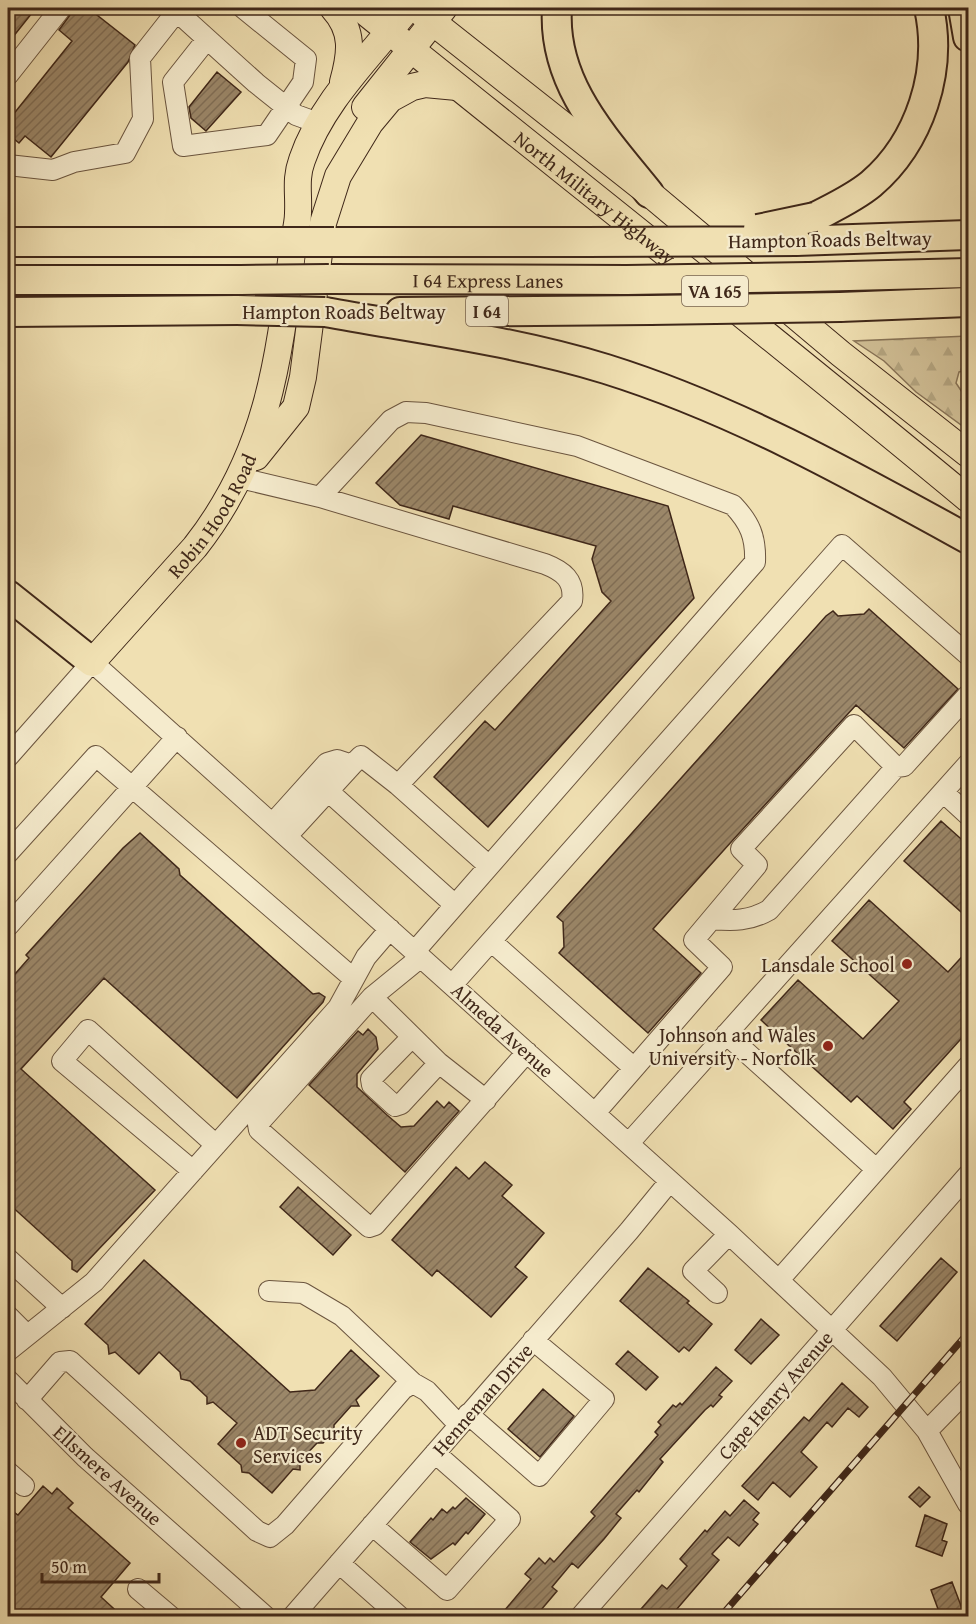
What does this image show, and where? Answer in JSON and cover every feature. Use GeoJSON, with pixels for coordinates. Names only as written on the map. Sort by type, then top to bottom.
{"type":"FeatureCollection","features":[{"type":"Feature","properties":{"kind":"highway"},"geometry":{"type":"LineString","coordinates":[[558,8],[558,42],[571,85],[594,124],[649,193]]}},
{"type":"Feature","properties":{"kind":"highway"},"geometry":{"type":"LineString","coordinates":[[678,242],[815,217],[850,200],[870,185],[897,155],[911,134],[922,108],[931,72],[933,42],[929,8]]}},
{"type":"Feature","properties":{"kind":"highway"},"geometry":{"type":"LineString","coordinates":[[963,8],[969,37]]}},
{"type":"Feature","properties":{"kind":"highway","name":"Hampton Roads Beltway"},"geometry":{"type":"LineString","coordinates":[[8,242],[678,242],[796,241],[969,235]]}},
{"type":"Feature","properties":{"kind":"highway","name":"I 64 Express Lanes"},"geometry":{"type":"LineString","coordinates":[[8,280],[627,280],[969,273]]}},
{"type":"Feature","properties":{"kind":"highway","name":"Hampton Roads Beltway"},"geometry":{"type":"LineString","coordinates":[[8,312],[650,310],[840,308],[969,302]]}},
{"type":"Feature","properties":{"kind":"highway"},"geometry":{"type":"LineString","coordinates":[[326,312],[495,342],[566,358],[651,384],[740,421],[876,488],[969,539]]}},
{"type":"Feature","properties":{"kind":"highway"},"geometry":{"type":"LineString","coordinates":[[8,595],[92,662]]}},
{"type":"Feature","properties":{"kind":"main road"},"geometry":{"type":"LineString","coordinates":[[333,8],[344,21],[351,46],[342,89]]}},
{"type":"Feature","properties":{"kind":"main road","name":"North Military Highway"},"geometry":{"type":"LineString","coordinates":[[360,8],[738,309],[969,500]]}},
{"type":"Feature","properties":{"kind":"main road","name":"Robin Hood Road"},"geometry":{"type":"LineString","coordinates":[[92,662],[205,535],[240,478],[260,429],[275,374],[298,214],[296,178],[308,142],[318,123],[342,89],[408,8]]}},
{"type":"Feature","properties":{"kind":"main road","name":"Robin Hood Road"},"geometry":{"type":"LineString","coordinates":[[298,214],[357,116],[411,49],[430,12]]}},
{"type":"Feature","properties":{"kind":"main road","name":"North Military Highway"},"geometry":{"type":"LineString","coordinates":[[430,12],[841,354],[969,454]]}},
{"type":"Feature","properties":{"kind":"main road"},"geometry":{"type":"LineString","coordinates":[[240,478],[296,407],[303,377],[323,223],[335,184],[355,146],[381,109],[399,92],[425,84],[457,87]]}},
{"type":"Feature","properties":{"kind":"street"},"geometry":{"type":"LineString","coordinates":[[8,75],[61,8]]}},
{"type":"Feature","properties":{"kind":"street"},"geometry":{"type":"LineString","coordinates":[[207,39],[173,82],[183,146],[267,135],[303,82],[306,59],[243,8]]}},
{"type":"Feature","properties":{"kind":"street"},"geometry":{"type":"LineString","coordinates":[[8,165],[53,170],[74,162],[125,153],[143,119],[140,58],[175,9],[256,83],[301,118],[318,123]]}},
{"type":"Feature","properties":{"kind":"street"},"geometry":{"type":"LineString","coordinates":[[320,497],[391,420],[406,412],[426,413],[577,446],[733,506],[747,519],[756,542],[754,562],[455,905],[418,954],[372,998],[258,1124],[259,1130],[369,1227],[375,1225],[527,1052]]}},
{"type":"Feature","properties":{"kind":"street"},"geometry":{"type":"LineString","coordinates":[[240,478],[320,497],[558,569],[569,579],[574,591],[572,601],[398,785]]}},
{"type":"Feature","properties":{"kind":"street"},"geometry":{"type":"LineString","coordinates":[[452,985],[842,545],[969,655]]}},
{"type":"Feature","properties":{"kind":"street","name":"Almeda Avenue"},"geometry":{"type":"LineString","coordinates":[[92,662],[670,1180],[882,1377],[907,1404],[927,1431],[969,1504]]}},
{"type":"Feature","properties":{"kind":"street","name":"Robin Hood Road"},"geometry":{"type":"LineString","coordinates":[[8,757],[92,662]]}},
{"type":"Feature","properties":{"kind":"street"},"geometry":{"type":"LineString","coordinates":[[712,919],[755,918],[769,910],[783,897],[896,767],[904,766],[969,696]]}},
{"type":"Feature","properties":{"kind":"street"},"geometry":{"type":"LineString","coordinates":[[595,1113],[722,967],[694,940],[757,865],[741,849],[854,725],[896,767]]}},
{"type":"Feature","properties":{"kind":"street"},"geometry":{"type":"LineString","coordinates":[[8,926],[177,737]]}},
{"type":"Feature","properties":{"kind":"street"},"geometry":{"type":"LineString","coordinates":[[8,853],[96,756],[354,979]]}},
{"type":"Feature","properties":{"kind":"street"},"geometry":{"type":"LineString","coordinates":[[280,830],[321,785],[352,765],[361,756],[398,785],[489,866]]}},
{"type":"Feature","properties":{"kind":"street"},"geometry":{"type":"LineString","coordinates":[[629,1143],[969,764]]}},
{"type":"Feature","properties":{"kind":"street"},"geometry":{"type":"LineString","coordinates":[[321,785],[455,905]]}},
{"type":"Feature","properties":{"kind":"street"},"geometry":{"type":"LineString","coordinates":[[943,792],[969,815]]}},
{"type":"Feature","properties":{"kind":"street"},"geometry":{"type":"LineString","coordinates":[[8,1351],[26,1334],[94,1282],[338,1008],[366,957],[390,929]]}},
{"type":"Feature","properties":{"kind":"street"},"geometry":{"type":"LineString","coordinates":[[491,941],[634,1068]]}},
{"type":"Feature","properties":{"kind":"street"},"geometry":{"type":"LineString","coordinates":[[372,998],[439,1063],[486,1100]]}},
{"type":"Feature","properties":{"kind":"street"},"geometry":{"type":"LineString","coordinates":[[193,1171],[62,1061],[88,1030],[216,1145]]}},
{"type":"Feature","properties":{"kind":"street"},"geometry":{"type":"LineString","coordinates":[[726,1034],[876,1169]]}},
{"type":"Feature","properties":{"kind":"street"},"geometry":{"type":"LineString","coordinates":[[412,1037],[371,1079],[372,1085],[395,1106],[401,1104],[439,1063]]}},
{"type":"Feature","properties":{"kind":"street"},"geometry":{"type":"LineString","coordinates":[[779,1280],[969,1066]]}},
{"type":"Feature","properties":{"kind":"street","name":"Cape Henry Avenue"},"geometry":{"type":"LineString","coordinates":[[581,1617],[969,1175]]}},
{"type":"Feature","properties":{"kind":"street","name":"Henneman Drive"},"geometry":{"type":"LineString","coordinates":[[293,1617],[670,1180]]}},
{"type":"Feature","properties":{"kind":"street"},"geometry":{"type":"LineString","coordinates":[[717,1293],[693,1271],[729,1234]]}},
{"type":"Feature","properties":{"kind":"street"},"geometry":{"type":"LineString","coordinates":[[9,1264],[62,1308]]}},
{"type":"Feature","properties":{"kind":"street"},"geometry":{"type":"LineString","coordinates":[[269,1291],[303,1293],[342,1316],[413,1383],[427,1391],[539,1476],[604,1399],[533,1340]]}},
{"type":"Feature","properties":{"kind":"street"},"geometry":{"type":"LineString","coordinates":[[8,1316],[26,1334]]}},
{"type":"Feature","properties":{"kind":"street"},"geometry":{"type":"LineString","coordinates":[[27,1400],[60,1362],[70,1361],[257,1531],[270,1537],[285,1526],[403,1389],[413,1383]]}},
{"type":"Feature","properties":{"kind":"street","name":"Ellsmere Avenue"},"geometry":{"type":"LineString","coordinates":[[8,1380],[85,1457],[265,1617]]}},
{"type":"Feature","properties":{"kind":"street"},"geometry":{"type":"LineString","coordinates":[[927,1431],[969,1389]]}},
{"type":"Feature","properties":{"kind":"street"},"geometry":{"type":"LineString","coordinates":[[372,1525],[447,1590],[510,1519],[435,1453]]}},
{"type":"Feature","properties":{"kind":"street"},"geometry":{"type":"LineString","coordinates":[[8,1472],[24,1486]]}},
{"type":"Feature","properties":{"kind":"street"},"geometry":{"type":"LineString","coordinates":[[339,1563],[399,1617]]}},
{"type":"Feature","properties":{"kind":"street"},"geometry":{"type":"LineString","coordinates":[[138,1589],[170,1617]]}},
{"type":"Feature","properties":{"kind":"green space"},"geometry":{"type":"Polygon","coordinates":[[[968,336],[968,370],[959,372],[956,383],[968,401],[968,430],[916,392],[884,361],[854,341],[968,336]]]}},
{"type":"Feature","properties":{"kind":"building"},"geometry":{"type":"Polygon","coordinates":[[[8,8],[36,8],[8,43],[8,8]]]}},
{"type":"Feature","properties":{"kind":"building"},"geometry":{"type":"Polygon","coordinates":[[[73,8],[88,8],[135,45],[128,62],[51,157],[25,136],[19,143],[8,134],[8,121],[72,41],[59,30],[73,8]]]}},
{"type":"Feature","properties":{"kind":"building"},"geometry":{"type":"Polygon","coordinates":[[[217,72],[241,92],[206,131],[191,118],[189,107],[217,72]]]}},
{"type":"Feature","properties":{"kind":"building"},"geometry":{"type":"Polygon","coordinates":[[[421,435],[668,506],[694,598],[488,827],[434,777],[485,721],[495,730],[611,601],[602,592],[592,559],[596,546],[453,506],[449,519],[400,505],[376,483],[421,435]]]}},
{"type":"Feature","properties":{"kind":"building"},"geometry":{"type":"Polygon","coordinates":[[[869,609],[958,689],[904,748],[856,705],[732,841],[653,929],[701,973],[648,1033],[559,953],[564,947],[563,922],[557,917],[826,616],[833,611],[838,616],[864,614],[869,609]]]}},
{"type":"Feature","properties":{"kind":"building"},"geometry":{"type":"Polygon","coordinates":[[[941,821],[969,846],[969,919],[904,861],[941,821]]]}},
{"type":"Feature","properties":{"kind":"building"},"geometry":{"type":"Polygon","coordinates":[[[140,833],[179,869],[180,875],[313,994],[319,993],[325,997],[237,1098],[104,978],[21,1069],[155,1190],[77,1272],[72,1269],[72,1261],[8,1203],[8,982],[29,958],[26,955],[123,848],[140,833]]]}},
{"type":"Feature","properties":{"kind":"building"},"geometry":{"type":"Polygon","coordinates":[[[869,900],[948,972],[969,949],[969,1030],[904,1102],[911,1109],[893,1129],[857,1096],[851,1102],[761,1020],[798,980],[863,1039],[899,1001],[832,941],[869,900]]]}},
{"type":"Feature","properties":{"kind":"building"},"geometry":{"type":"Polygon","coordinates":[[[368,1029],[376,1037],[378,1049],[357,1074],[357,1087],[387,1115],[401,1127],[414,1126],[437,1101],[444,1108],[449,1102],[459,1111],[405,1172],[309,1085],[358,1031],[363,1035],[368,1029]]]}},
{"type":"Feature","properties":{"kind":"building"},"geometry":{"type":"Polygon","coordinates":[[[485,1162],[512,1185],[502,1196],[544,1233],[515,1267],[527,1277],[491,1317],[437,1270],[432,1276],[392,1240],[456,1167],[469,1179],[485,1162]]]}},
{"type":"Feature","properties":{"kind":"building"},"geometry":{"type":"Polygon","coordinates":[[[298,1187],[351,1235],[333,1255],[280,1207],[298,1187]]]}},
{"type":"Feature","properties":{"kind":"building"},"geometry":{"type":"Polygon","coordinates":[[[941,1258],[957,1272],[897,1341],[880,1326],[941,1258]]]}},
{"type":"Feature","properties":{"kind":"building"},"geometry":{"type":"Polygon","coordinates":[[[144,1260],[290,1392],[315,1390],[351,1350],[379,1376],[356,1400],[359,1406],[351,1406],[334,1425],[334,1431],[323,1443],[317,1443],[300,1461],[300,1470],[293,1469],[272,1493],[249,1473],[242,1472],[241,1465],[218,1444],[237,1423],[213,1402],[207,1404],[207,1397],[190,1381],[181,1379],[180,1372],[159,1352],[139,1374],[115,1352],[109,1354],[108,1345],[85,1324],[144,1260]]]}},
{"type":"Feature","properties":{"kind":"building"},"geometry":{"type":"Polygon","coordinates":[[[648,1268],[689,1301],[687,1303],[712,1324],[689,1351],[684,1347],[679,1352],[620,1301],[648,1268]]]}},
{"type":"Feature","properties":{"kind":"building"},"geometry":{"type":"Polygon","coordinates":[[[761,1319],[779,1335],[751,1364],[735,1350],[761,1319]]]}},
{"type":"Feature","properties":{"kind":"building"},"geometry":{"type":"Polygon","coordinates":[[[628,1351],[658,1377],[646,1390],[616,1364],[628,1351]]]}},
{"type":"Feature","properties":{"kind":"building"},"geometry":{"type":"Polygon","coordinates":[[[716,1367],[732,1381],[719,1395],[722,1397],[713,1407],[711,1405],[705,1410],[660,1459],[663,1462],[639,1492],[637,1490],[616,1514],[621,1518],[604,1539],[578,1568],[572,1563],[552,1587],[557,1591],[535,1617],[499,1617],[531,1579],[525,1574],[539,1558],[545,1564],[550,1558],[554,1562],[595,1516],[591,1512],[658,1435],[655,1432],[661,1425],[658,1422],[673,1405],[676,1407],[680,1403],[682,1405],[716,1367]]]}},
{"type":"Feature","properties":{"kind":"building"},"geometry":{"type":"Polygon","coordinates":[[[842,1383],[868,1407],[859,1417],[848,1408],[832,1427],[827,1422],[801,1452],[817,1467],[790,1497],[773,1482],[758,1500],[742,1486],[804,1417],[809,1421],[842,1383]]]}},
{"type":"Feature","properties":{"kind":"building"},"geometry":{"type":"Polygon","coordinates":[[[543,1389],[574,1416],[540,1457],[508,1429],[543,1389]]]}},
{"type":"Feature","properties":{"kind":"building"},"geometry":{"type":"Polygon","coordinates":[[[43,1486],[52,1494],[57,1488],[73,1503],[68,1508],[130,1563],[101,1597],[123,1617],[8,1617],[8,1508],[18,1515],[43,1486]]]}},
{"type":"Feature","properties":{"kind":"building"},"geometry":{"type":"Polygon","coordinates":[[[919,1487],[930,1497],[920,1507],[909,1497],[919,1487]]]}},
{"type":"Feature","properties":{"kind":"building"},"geometry":{"type":"Polygon","coordinates":[[[466,1498],[485,1514],[455,1545],[453,1543],[431,1559],[410,1542],[442,1509],[447,1513],[453,1507],[455,1509],[466,1498]]]}},
{"type":"Feature","properties":{"kind":"building"},"geometry":{"type":"Polygon","coordinates":[[[744,1500],[759,1513],[753,1520],[758,1524],[739,1546],[728,1537],[712,1554],[719,1560],[670,1617],[634,1617],[662,1585],[667,1589],[687,1566],[680,1559],[705,1530],[707,1532],[725,1511],[730,1516],[744,1500]]]}},
{"type":"Feature","properties":{"kind":"building"},"geometry":{"type":"Polygon","coordinates":[[[925,1515],[947,1524],[942,1540],[947,1542],[942,1556],[916,1546],[925,1515]]]}},
{"type":"Feature","properties":{"kind":"building"},"geometry":{"type":"Polygon","coordinates":[[[952,1582],[963,1611],[941,1617],[931,1590],[952,1582]]]}},
{"type":"Feature","properties":{"kind":"railway"},"geometry":{"type":"LineString","coordinates":[[721,1616],[968,1333]]}},
{"type":"Feature","properties":{"kind":"place","name":"Lansdale School"},"geometry":{"type":"Point","coordinates":[907,964]}},
{"type":"Feature","properties":{"kind":"place","name":"Johnson and Wales University - Norfolk"},"geometry":{"type":"Point","coordinates":[828,1046]}},
{"type":"Feature","properties":{"kind":"place","name":"ADT Security Services"},"geometry":{"type":"Point","coordinates":[241,1443]}}]}
